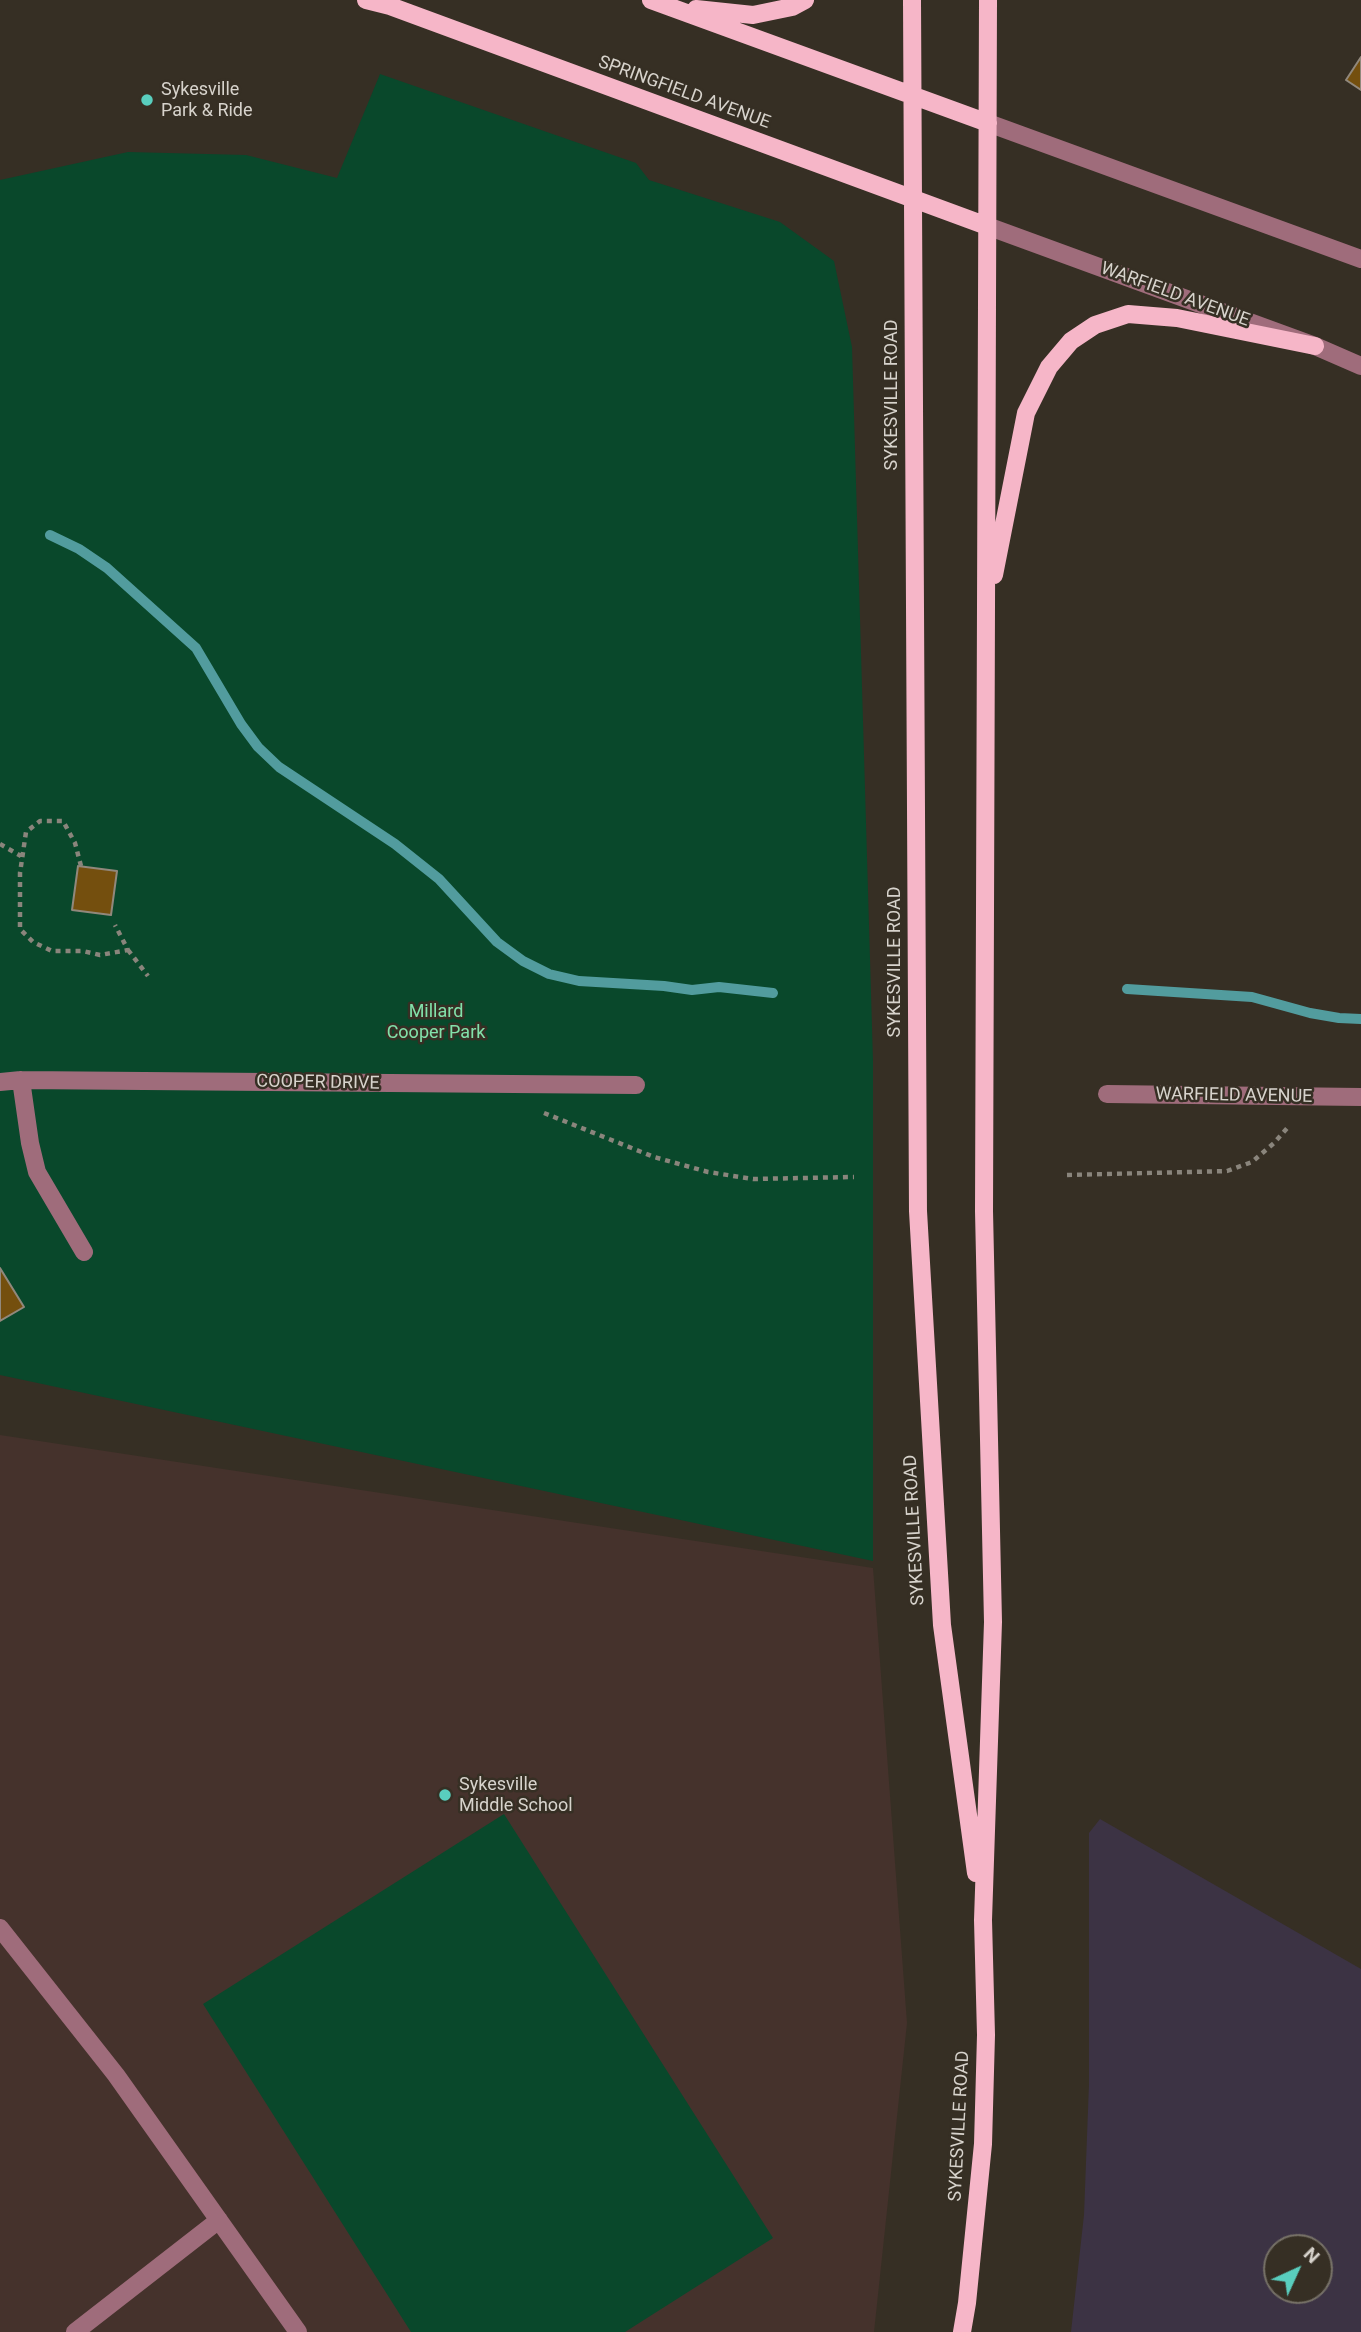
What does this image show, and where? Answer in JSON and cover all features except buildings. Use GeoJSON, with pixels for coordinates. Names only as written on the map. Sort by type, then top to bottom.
{"type":"FeatureCollection","features":[{"type":"Feature","properties":{"kind":"main road","name":"SPRINGFIELD AVENUE"},"geometry":{"type":"LineString","coordinates":[[366,0],[390,6],[987,226]]}},
{"type":"Feature","properties":{"kind":"main road"},"geometry":{"type":"LineString","coordinates":[[651,0],[988,123]]}},
{"type":"Feature","properties":{"kind":"main road"},"geometry":{"type":"LineString","coordinates":[[670,7],[753,15],[792,7],[805,0]]}},
{"type":"Feature","properties":{"kind":"main road","name":"SYKESVILLE ROAD"},"geometry":{"type":"LineString","coordinates":[[912,0],[918,1212],[942,1625],[983,1920]]}},
{"type":"Feature","properties":{"kind":"main road","name":"SYKESVILLE ROAD"},"geometry":{"type":"LineString","coordinates":[[961,2332],[967,2304],[983,2144],[986,2035],[983,1920],[993,1622],[984,1211],[988,0]]}},
{"type":"Feature","properties":{"kind":"main road"},"geometry":{"type":"LineString","coordinates":[[985,617],[1026,413],[1049,367],[1071,341],[1095,325],[1128,314],[1177,317],[1315,345]]}},
{"type":"Feature","properties":{"kind":"street"},"geometry":{"type":"LineString","coordinates":[[988,123],[1361,260]]}},
{"type":"Feature","properties":{"kind":"street","name":"WARFIELD AVENUE"},"geometry":{"type":"LineString","coordinates":[[987,226],[1315,345],[1361,366]]}},
{"type":"Feature","properties":{"kind":"street"},"geometry":{"type":"LineString","coordinates":[[21,1080],[37,1172],[84,1252]]}},
{"type":"Feature","properties":{"kind":"street","name":"COOPER DRIVE"},"geometry":{"type":"LineString","coordinates":[[0,1082],[636,1085]]}},
{"type":"Feature","properties":{"kind":"street","name":"WARFIELD AVENUE"},"geometry":{"type":"LineString","coordinates":[[1107,1094],[1361,1097]]}},
{"type":"Feature","properties":{"kind":"street"},"geometry":{"type":"LineString","coordinates":[[0,1928],[116,2075],[298,2332]]}},
{"type":"Feature","properties":{"kind":"street"},"geometry":{"type":"LineString","coordinates":[[75,2332],[219,2220]]}},
{"type":"Feature","properties":{"kind":"path"},"geometry":{"type":"LineString","coordinates":[[80,866],[75,844],[63,821],[40,821],[26,832],[21,856],[20,929],[33,942],[52,951],[83,951],[100,955],[128,950]]}},
{"type":"Feature","properties":{"kind":"path"},"geometry":{"type":"LineString","coordinates":[[0,844],[21,856]]}},
{"type":"Feature","properties":{"kind":"path"},"geometry":{"type":"LineString","coordinates":[[115,925],[128,950],[148,976]]}},
{"type":"Feature","properties":{"kind":"path"},"geometry":{"type":"LineString","coordinates":[[1066,1175],[1227,1171],[1252,1162],[1274,1143],[1309,1098]]}},
{"type":"Feature","properties":{"kind":"path"},"geometry":{"type":"LineString","coordinates":[[539,1111],[654,1157],[708,1172],[753,1179],[854,1177]]}},
{"type":"Feature","properties":{"kind":"shaded area","name":"Sykesville Middle School"},"geometry":{"type":"Polygon","coordinates":[[[0,1435],[873,1568],[907,2023],[874,2332],[0,2332],[0,1435]]]}},
{"type":"Feature","properties":{"kind":"shaded area"},"geometry":{"type":"Polygon","coordinates":[[[1100,1819],[1361,1969],[1361,2332],[1071,2332],[1084,2215],[1089,2084],[1089,1833],[1100,1819]]]}},
{"type":"Feature","properties":{"kind":"green space","name":"Millard Cooper Park"},"geometry":{"type":"Polygon","coordinates":[[[380,74],[636,163],[649,180],[780,222],[834,261],[852,347],[873,1061],[873,1561],[0,1375],[0,180],[128,152],[246,155],[337,178],[380,74]]]}},
{"type":"Feature","properties":{"kind":"green space"},"geometry":{"type":"Polygon","coordinates":[[[504,1814],[773,2238],[625,2332],[411,2332],[203,2004],[504,1814]]]}},
{"type":"Feature","properties":{"kind":"waterway"},"geometry":{"type":"LineString","coordinates":[[50,535],[79,549],[107,568],[196,648],[241,724],[258,747],[279,767],[395,844],[439,879],[497,942],[523,961],[549,974],[579,981],[692,990],[719,987],[773,993]]}},
{"type":"Feature","properties":{"kind":"waterway"},"geometry":{"type":"LineString","coordinates":[[1127,989],[1252,997],[1310,1013],[1361,1019]]}},
{"type":"Feature","properties":{"kind":"place","name":"Sykesville Park & Ride"},"geometry":{"type":"Point","coordinates":[147,100]}},
{"type":"Feature","properties":{"kind":"place","name":"Sykesville Middle School"},"geometry":{"type":"Point","coordinates":[445,1795]}}]}
